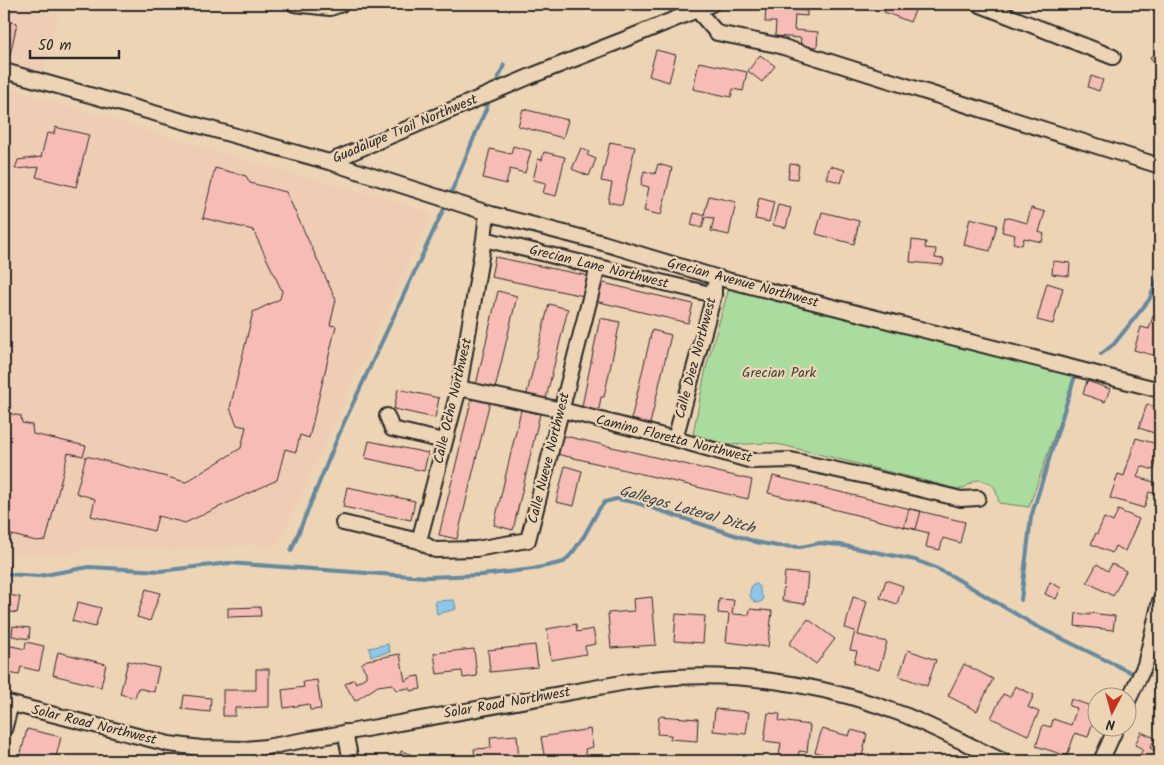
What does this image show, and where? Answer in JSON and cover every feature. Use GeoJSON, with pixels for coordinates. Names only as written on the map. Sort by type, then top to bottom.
{"type":"FeatureCollection","features":[{"type":"Feature","properties":{"kind":"street"},"geometry":{"type":"LineString","coordinates":[[294,4],[330,8],[342,4]]}},
{"type":"Feature","properties":{"kind":"street","name":"Guadalupe Trail Northwest"},"geometry":{"type":"LineString","coordinates":[[4,71],[329,162],[530,76],[712,4]]}},
{"type":"Feature","properties":{"kind":"street"},"geometry":{"type":"LineString","coordinates":[[978,4],[1113,57]]}},
{"type":"Feature","properties":{"kind":"street"},"geometry":{"type":"LineString","coordinates":[[697,10],[716,33],[776,45],[1160,166]]}},
{"type":"Feature","properties":{"kind":"street","name":"Grecian Avenue Northwest"},"geometry":{"type":"LineString","coordinates":[[329,162],[487,213],[603,243],[715,277],[1160,390]]}},
{"type":"Feature","properties":{"kind":"street","name":"Calle Ocho Northwest"},"geometry":{"type":"LineString","coordinates":[[419,541],[459,388],[487,213]]}},
{"type":"Feature","properties":{"kind":"street","name":"Grecian Lane Northwest"},"geometry":{"type":"LineString","coordinates":[[484,239],[714,295]]}},
{"type":"Feature","properties":{"kind":"street","name":"Calle Nueve Northwest"},"geometry":{"type":"LineString","coordinates":[[419,541],[435,550],[476,549],[528,540],[598,267]]}},
{"type":"Feature","properties":{"kind":"street","name":"Calle Diez Northwest"},"geometry":{"type":"LineString","coordinates":[[675,438],[714,295],[715,277]]}},
{"type":"Feature","properties":{"kind":"street","name":"Camino Floretta Northwest"},"geometry":{"type":"LineString","coordinates":[[459,388],[562,410],[675,438],[752,461],[791,460],[961,499],[978,498]]}},
{"type":"Feature","properties":{"kind":"street"},"geometry":{"type":"LineString","coordinates":[[387,416],[392,429],[444,441]]}},
{"type":"Feature","properties":{"kind":"street"},"geometry":{"type":"LineString","coordinates":[[343,523],[419,541]]}},
{"type":"Feature","properties":{"kind":"street"},"geometry":{"type":"LineString","coordinates":[[1134,688],[1145,665],[1160,601]]}},
{"type":"Feature","properties":{"kind":"street","name":"Solar Road Northwest"},"geometry":{"type":"LineString","coordinates":[[8,703],[169,744],[201,748],[246,749],[627,682],[676,677],[729,677],[784,682],[864,702],[905,716],[1003,761]]}},
{"type":"Feature","properties":{"kind":"street"},"geometry":{"type":"LineString","coordinates":[[4,730],[8,703]]}},
{"type":"Feature","properties":{"kind":"street"},"geometry":{"type":"LineString","coordinates":[[345,732],[351,761]]}},
{"type":"Feature","properties":{"kind":"street"},"geometry":{"type":"LineString","coordinates":[[1101,761],[1111,738]]}},
{"type":"Feature","properties":{"kind":"shaded area"},"geometry":{"type":"Polygon","coordinates":[[[4,4],[61,4],[43,73],[4,61],[4,4]]]}},
{"type":"Feature","properties":{"kind":"shaded area"},"geometry":{"type":"Polygon","coordinates":[[[4,87],[264,166],[389,199],[431,214],[277,546],[251,544],[172,551],[96,546],[61,555],[4,555],[4,87]]]}},
{"type":"Feature","properties":{"kind":"green space","name":"Grecian Park"},"geometry":{"type":"Polygon","coordinates":[[[729,288],[1075,376],[1029,507],[999,503],[994,487],[981,480],[958,489],[782,445],[767,443],[727,445],[693,434],[706,368],[729,288]]]}},
{"type":"Feature","properties":{"kind":"water"},"geometry":{"type":"Polygon","coordinates":[[[753,584],[757,584],[760,587],[763,600],[758,603],[750,596],[753,584]]]}},
{"type":"Feature","properties":{"kind":"water"},"geometry":{"type":"Polygon","coordinates":[[[454,600],[456,609],[437,614],[435,601],[454,600]]]}},
{"type":"Feature","properties":{"kind":"water"},"geometry":{"type":"Polygon","coordinates":[[[388,644],[390,652],[371,656],[369,648],[388,644]]]}},
{"type":"Feature","properties":{"kind":"building"},"geometry":{"type":"Polygon","coordinates":[[[887,4],[918,4],[910,22],[884,12],[887,4]]]}},
{"type":"Feature","properties":{"kind":"building"},"geometry":{"type":"Polygon","coordinates":[[[766,8],[807,11],[807,16],[795,15],[794,30],[818,32],[817,47],[800,46],[801,38],[775,36],[776,22],[765,22],[766,8]]]}},
{"type":"Feature","properties":{"kind":"building"},"geometry":{"type":"Polygon","coordinates":[[[4,21],[17,23],[10,55],[4,54],[4,21]]]}},
{"type":"Feature","properties":{"kind":"building"},"geometry":{"type":"Polygon","coordinates":[[[656,50],[676,55],[669,82],[649,76],[656,50]]]}},
{"type":"Feature","properties":{"kind":"building"},"geometry":{"type":"Polygon","coordinates":[[[1160,51],[1160,71],[1159,71],[1150,57],[1160,51]]]}},
{"type":"Feature","properties":{"kind":"building"},"geometry":{"type":"Polygon","coordinates":[[[760,55],[775,66],[762,82],[748,71],[760,55]]]}},
{"type":"Feature","properties":{"kind":"building"},"geometry":{"type":"Polygon","coordinates":[[[699,62],[747,72],[743,91],[733,89],[731,97],[693,89],[699,62]]]}},
{"type":"Feature","properties":{"kind":"building"},"geometry":{"type":"Polygon","coordinates":[[[1091,76],[1103,80],[1099,91],[1088,87],[1091,76]]]}},
{"type":"Feature","properties":{"kind":"building"},"geometry":{"type":"Polygon","coordinates":[[[523,109],[568,120],[563,138],[518,126],[523,109]]]}},
{"type":"Feature","properties":{"kind":"building"},"geometry":{"type":"Polygon","coordinates":[[[55,127],[89,135],[76,187],[36,177],[39,167],[15,169],[18,160],[41,157],[47,133],[54,134],[55,127]]]}},
{"type":"Feature","properties":{"kind":"building"},"geometry":{"type":"Polygon","coordinates":[[[610,142],[635,147],[622,205],[608,202],[612,183],[601,181],[610,142]]]}},
{"type":"Feature","properties":{"kind":"building"},"geometry":{"type":"Polygon","coordinates":[[[513,146],[531,151],[525,173],[510,169],[506,184],[483,178],[490,149],[511,154],[513,146]]]}},
{"type":"Feature","properties":{"kind":"building"},"geometry":{"type":"Polygon","coordinates":[[[581,148],[589,152],[587,155],[596,159],[589,176],[572,169],[581,148]]]}},
{"type":"Feature","properties":{"kind":"building"},"geometry":{"type":"Polygon","coordinates":[[[544,152],[565,157],[556,196],[543,193],[546,183],[533,180],[538,159],[542,160],[544,152]]]}},
{"type":"Feature","properties":{"kind":"building"},"geometry":{"type":"Polygon","coordinates":[[[658,164],[672,168],[661,215],[644,211],[649,187],[641,185],[644,171],[655,174],[658,164]]]}},
{"type":"Feature","properties":{"kind":"building"},"geometry":{"type":"Polygon","coordinates":[[[790,164],[799,165],[797,179],[788,178],[790,164]]]}},
{"type":"Feature","properties":{"kind":"building"},"geometry":{"type":"Polygon","coordinates":[[[830,166],[845,170],[841,183],[826,178],[830,166]]]}},
{"type":"Feature","properties":{"kind":"building"},"geometry":{"type":"Polygon","coordinates":[[[215,168],[246,176],[250,183],[286,192],[336,300],[330,325],[336,326],[309,438],[300,435],[296,452],[285,449],[277,480],[185,523],[158,516],[154,531],[91,516],[95,499],[76,493],[86,456],[186,482],[241,448],[246,427],[237,425],[230,408],[253,312],[280,299],[282,291],[253,230],[203,218],[215,168]]]}},
{"type":"Feature","properties":{"kind":"building"},"geometry":{"type":"Polygon","coordinates":[[[709,196],[736,202],[729,235],[711,231],[714,218],[705,217],[702,228],[691,225],[694,213],[704,215],[709,196]]]}},
{"type":"Feature","properties":{"kind":"building"},"geometry":{"type":"Polygon","coordinates":[[[759,198],[774,202],[769,222],[755,219],[759,198]]]}},
{"type":"Feature","properties":{"kind":"building"},"geometry":{"type":"Polygon","coordinates":[[[778,205],[791,208],[786,228],[773,225],[778,205]]]}},
{"type":"Feature","properties":{"kind":"building"},"geometry":{"type":"Polygon","coordinates":[[[1031,208],[1045,212],[1039,232],[1044,234],[1042,242],[1024,238],[1022,245],[1013,243],[1015,235],[1002,232],[1005,217],[1027,223],[1031,208]]]}},
{"type":"Feature","properties":{"kind":"building"},"geometry":{"type":"Polygon","coordinates":[[[822,212],[859,221],[854,244],[816,234],[822,212]]]}},
{"type":"Feature","properties":{"kind":"building"},"geometry":{"type":"Polygon","coordinates":[[[970,218],[997,225],[990,251],[964,245],[970,218]]]}},
{"type":"Feature","properties":{"kind":"building"},"geometry":{"type":"Polygon","coordinates":[[[912,240],[926,242],[925,248],[936,249],[935,258],[944,259],[943,265],[910,262],[912,240]]]}},
{"type":"Feature","properties":{"kind":"building"},"geometry":{"type":"Polygon","coordinates":[[[495,257],[589,276],[584,296],[491,277],[495,257]]]}},
{"type":"Feature","properties":{"kind":"building"},"geometry":{"type":"Polygon","coordinates":[[[1053,261],[1070,263],[1069,276],[1052,274],[1053,261]]]}},
{"type":"Feature","properties":{"kind":"building"},"geometry":{"type":"Polygon","coordinates":[[[599,282],[693,304],[688,323],[595,301],[599,282]]]}},
{"type":"Feature","properties":{"kind":"building"},"geometry":{"type":"Polygon","coordinates":[[[1047,283],[1063,288],[1053,324],[1037,320],[1047,283]]]}},
{"type":"Feature","properties":{"kind":"building"},"geometry":{"type":"Polygon","coordinates":[[[498,291],[517,296],[495,389],[476,385],[498,291]]]}},
{"type":"Feature","properties":{"kind":"building"},"geometry":{"type":"Polygon","coordinates":[[[549,304],[568,309],[545,402],[526,397],[549,304]]]}},
{"type":"Feature","properties":{"kind":"building"},"geometry":{"type":"Polygon","coordinates":[[[1153,316],[1160,318],[1160,357],[1134,350],[1141,327],[1149,329],[1153,316]]]}},
{"type":"Feature","properties":{"kind":"building"},"geometry":{"type":"Polygon","coordinates":[[[600,318],[620,322],[604,397],[601,397],[598,415],[581,411],[600,318]]]}},
{"type":"Feature","properties":{"kind":"building"},"geometry":{"type":"Polygon","coordinates":[[[652,330],[671,335],[649,428],[630,424],[652,330]]]}},
{"type":"Feature","properties":{"kind":"building"},"geometry":{"type":"Polygon","coordinates":[[[1087,381],[1110,389],[1105,402],[1083,394],[1087,381]]]}},
{"type":"Feature","properties":{"kind":"building"},"geometry":{"type":"Polygon","coordinates":[[[398,389],[439,398],[435,418],[394,409],[398,389]]]}},
{"type":"Feature","properties":{"kind":"building"},"geometry":{"type":"Polygon","coordinates":[[[472,397],[490,401],[457,539],[439,535],[472,397]]]}},
{"type":"Feature","properties":{"kind":"building"},"geometry":{"type":"Polygon","coordinates":[[[1147,404],[1160,409],[1160,428],[1156,427],[1154,433],[1139,428],[1147,404]]]}},
{"type":"Feature","properties":{"kind":"building"},"geometry":{"type":"Polygon","coordinates":[[[521,410],[540,414],[513,530],[494,525],[521,410]]]}},
{"type":"Feature","properties":{"kind":"building"},"geometry":{"type":"Polygon","coordinates":[[[4,412],[21,416],[22,423],[32,425],[33,434],[86,446],[83,456],[68,453],[46,540],[36,541],[4,533],[4,412]]]}},
{"type":"Feature","properties":{"kind":"building"},"geometry":{"type":"Polygon","coordinates":[[[561,435],[752,480],[748,499],[557,454],[561,435]]]}},
{"type":"Feature","properties":{"kind":"building"},"geometry":{"type":"Polygon","coordinates":[[[1136,438],[1160,445],[1154,470],[1141,466],[1137,477],[1160,484],[1160,495],[1149,492],[1144,508],[1110,498],[1118,474],[1124,476],[1136,438]]]}},
{"type":"Feature","properties":{"kind":"building"},"geometry":{"type":"Polygon","coordinates":[[[369,441],[428,453],[424,471],[365,458],[369,441]]]}},
{"type":"Feature","properties":{"kind":"building"},"geometry":{"type":"Polygon","coordinates":[[[565,466],[582,471],[574,506],[556,502],[565,466]]]}},
{"type":"Feature","properties":{"kind":"building"},"geometry":{"type":"Polygon","coordinates":[[[773,476],[965,522],[960,543],[943,538],[940,550],[926,547],[929,533],[768,493],[773,476]]]}},
{"type":"Feature","properties":{"kind":"building"},"geometry":{"type":"Polygon","coordinates":[[[347,487],[415,501],[411,520],[343,507],[347,487]]]}},
{"type":"Feature","properties":{"kind":"building"},"geometry":{"type":"Polygon","coordinates":[[[909,509],[921,511],[916,529],[904,527],[909,509]]]}},
{"type":"Feature","properties":{"kind":"building"},"geometry":{"type":"Polygon","coordinates":[[[1118,510],[1139,519],[1125,551],[1115,546],[1112,553],[1091,544],[1104,518],[1113,522],[1118,510]]]}},
{"type":"Feature","properties":{"kind":"building"},"geometry":{"type":"Polygon","coordinates":[[[1097,564],[1108,571],[1112,564],[1126,571],[1113,596],[1087,582],[1097,564]]]}},
{"type":"Feature","properties":{"kind":"building"},"geometry":{"type":"Polygon","coordinates":[[[785,572],[808,574],[805,604],[782,601],[785,572]]]}},
{"type":"Feature","properties":{"kind":"building"},"geometry":{"type":"Polygon","coordinates":[[[886,580],[903,586],[897,604],[880,598],[886,580]]]}},
{"type":"Feature","properties":{"kind":"building"},"geometry":{"type":"Polygon","coordinates":[[[1050,582],[1061,588],[1056,599],[1045,594],[1050,582]]]}},
{"type":"Feature","properties":{"kind":"building"},"geometry":{"type":"Polygon","coordinates":[[[146,589],[160,593],[150,621],[137,617],[146,589]]]}},
{"type":"Feature","properties":{"kind":"building"},"geometry":{"type":"Polygon","coordinates":[[[9,595],[20,597],[17,613],[5,611],[9,595]]]}},
{"type":"Feature","properties":{"kind":"building"},"geometry":{"type":"Polygon","coordinates":[[[652,597],[656,645],[611,648],[608,613],[634,611],[633,599],[652,597]]]}},
{"type":"Feature","properties":{"kind":"building"},"geometry":{"type":"Polygon","coordinates":[[[853,597],[867,601],[858,635],[887,642],[879,670],[854,663],[857,651],[850,650],[855,631],[845,628],[853,597]]]}},
{"type":"Feature","properties":{"kind":"building"},"geometry":{"type":"Polygon","coordinates":[[[719,599],[734,600],[732,614],[749,615],[750,609],[772,611],[768,647],[726,642],[729,614],[718,613],[719,599]]]}},
{"type":"Feature","properties":{"kind":"building"},"geometry":{"type":"Polygon","coordinates":[[[78,602],[101,608],[95,627],[72,621],[78,602]]]}},
{"type":"Feature","properties":{"kind":"building"},"geometry":{"type":"Polygon","coordinates":[[[260,607],[261,616],[228,617],[228,608],[260,607]]]}},
{"type":"Feature","properties":{"kind":"building"},"geometry":{"type":"Polygon","coordinates":[[[1076,613],[1115,616],[1113,630],[1075,626],[1076,613]]]}},
{"type":"Feature","properties":{"kind":"building"},"geometry":{"type":"Polygon","coordinates":[[[676,614],[705,616],[703,643],[674,641],[676,614]]]}},
{"type":"Feature","properties":{"kind":"building"},"geometry":{"type":"Polygon","coordinates":[[[808,619],[835,639],[816,664],[789,644],[808,619]]]}},
{"type":"Feature","properties":{"kind":"building"},"geometry":{"type":"Polygon","coordinates":[[[576,624],[577,632],[593,629],[596,644],[585,646],[586,654],[551,660],[547,629],[576,624]]]}},
{"type":"Feature","properties":{"kind":"building"},"geometry":{"type":"Polygon","coordinates":[[[13,626],[30,628],[29,639],[12,636],[13,626]]]}},
{"type":"Feature","properties":{"kind":"building"},"geometry":{"type":"Polygon","coordinates":[[[26,642],[44,646],[39,671],[21,667],[19,675],[4,672],[7,645],[25,649],[26,642]]]}},
{"type":"Feature","properties":{"kind":"building"},"geometry":{"type":"Polygon","coordinates":[[[535,645],[538,667],[490,672],[488,650],[535,645]]]}},
{"type":"Feature","properties":{"kind":"building"},"geometry":{"type":"Polygon","coordinates":[[[474,649],[477,676],[463,678],[462,671],[437,674],[434,653],[474,649]]]}},
{"type":"Feature","properties":{"kind":"building"},"geometry":{"type":"Polygon","coordinates":[[[908,650],[936,660],[927,686],[899,676],[908,650]]]}},
{"type":"Feature","properties":{"kind":"building"},"geometry":{"type":"Polygon","coordinates":[[[58,652],[106,664],[101,687],[53,675],[58,652]]]}},
{"type":"Feature","properties":{"kind":"building"},"geometry":{"type":"Polygon","coordinates":[[[400,654],[405,681],[419,676],[421,689],[410,691],[410,688],[396,690],[392,684],[378,686],[355,701],[345,684],[354,679],[356,683],[366,677],[366,672],[361,664],[367,660],[400,654]]]}},
{"type":"Feature","properties":{"kind":"building"},"geometry":{"type":"Polygon","coordinates":[[[128,661],[159,668],[154,692],[138,688],[135,698],[120,694],[128,661]]]}},
{"type":"Feature","properties":{"kind":"building"},"geometry":{"type":"Polygon","coordinates":[[[964,664],[993,679],[977,711],[948,696],[964,664]]]}},
{"type":"Feature","properties":{"kind":"building"},"geometry":{"type":"Polygon","coordinates":[[[256,669],[269,669],[269,707],[235,708],[235,716],[223,716],[223,690],[256,690],[256,669]]]}},
{"type":"Feature","properties":{"kind":"building"},"geometry":{"type":"Polygon","coordinates":[[[317,680],[321,709],[310,710],[309,704],[284,708],[282,690],[304,687],[303,682],[317,680]]]}},
{"type":"Feature","properties":{"kind":"building"},"geometry":{"type":"Polygon","coordinates":[[[1015,686],[1034,695],[1028,707],[1039,712],[1028,735],[991,718],[1003,694],[1010,697],[1015,686]]]}},
{"type":"Feature","properties":{"kind":"building"},"geometry":{"type":"Polygon","coordinates":[[[184,695],[211,698],[210,712],[182,709],[184,695]]]}},
{"type":"Feature","properties":{"kind":"building"},"geometry":{"type":"Polygon","coordinates":[[[1071,699],[1086,704],[1086,736],[1075,733],[1067,756],[1036,746],[1043,725],[1051,727],[1053,719],[1071,725],[1077,708],[1069,706],[1071,699]]]}},
{"type":"Feature","properties":{"kind":"building"},"geometry":{"type":"Polygon","coordinates":[[[715,709],[749,712],[746,734],[713,731],[715,709]]]}},
{"type":"Feature","properties":{"kind":"building"},"geometry":{"type":"Polygon","coordinates":[[[768,713],[780,714],[779,721],[810,725],[807,752],[799,751],[798,758],[779,756],[781,743],[764,741],[768,713]]]}},
{"type":"Feature","properties":{"kind":"building"},"geometry":{"type":"Polygon","coordinates":[[[659,716],[698,719],[697,741],[670,739],[671,735],[657,734],[659,716]]]}},
{"type":"Feature","properties":{"kind":"building"},"geometry":{"type":"Polygon","coordinates":[[[27,729],[61,737],[55,761],[19,761],[27,729]]]}},
{"type":"Feature","properties":{"kind":"building"},"geometry":{"type":"Polygon","coordinates":[[[590,729],[593,747],[585,749],[587,761],[561,761],[560,757],[545,760],[541,737],[590,729]]]}},
{"type":"Feature","properties":{"kind":"building"},"geometry":{"type":"Polygon","coordinates":[[[822,729],[849,736],[851,730],[867,734],[861,761],[850,761],[815,752],[822,729]]]}},
{"type":"Feature","properties":{"kind":"building"},"geometry":{"type":"Polygon","coordinates":[[[1141,732],[1155,738],[1150,748],[1160,752],[1158,761],[1137,761],[1143,749],[1135,745],[1141,732]]]}},
{"type":"Feature","properties":{"kind":"building"},"geometry":{"type":"Polygon","coordinates":[[[517,735],[519,761],[475,761],[474,749],[491,748],[490,737],[517,735]]]}},
{"type":"Feature","properties":{"kind":"building"},"geometry":{"type":"Polygon","coordinates":[[[401,751],[424,759],[423,761],[398,761],[401,751]]]}},
{"type":"Feature","properties":{"kind":"building"},"geometry":{"type":"Polygon","coordinates":[[[892,752],[914,760],[914,761],[889,761],[892,752]]]}},
{"type":"Feature","properties":{"kind":"waterway"},"geometry":{"type":"LineString","coordinates":[[498,79],[504,65]]}},
{"type":"Feature","properties":{"kind":"waterway"},"geometry":{"type":"LineString","coordinates":[[291,551],[342,427],[448,200],[488,104]]}},
{"type":"Feature","properties":{"kind":"waterway"},"geometry":{"type":"LineString","coordinates":[[1101,354],[1114,344],[1149,300],[1160,274]]}},
{"type":"Feature","properties":{"kind":"waterway"},"geometry":{"type":"LineString","coordinates":[[1021,600],[1031,517],[1075,376]]}},
{"type":"Feature","properties":{"kind":"waterway","name":"Gallegos Lateral Ditch"},"geometry":{"type":"LineString","coordinates":[[4,574],[39,576],[89,567],[160,571],[229,563],[427,577],[482,575],[533,569],[564,562],[584,536],[599,509],[605,502],[616,499],[634,502],[756,542],[777,546],[801,547],[820,543],[840,545],[915,560],[952,576],[1036,626],[1130,672]]}},
{"type":"Feature","properties":{"kind":"waterway","name":"Gallegos Lateral Ditch"},"geometry":{"type":"LineString","coordinates":[[1156,684],[1160,686]]}}]}
